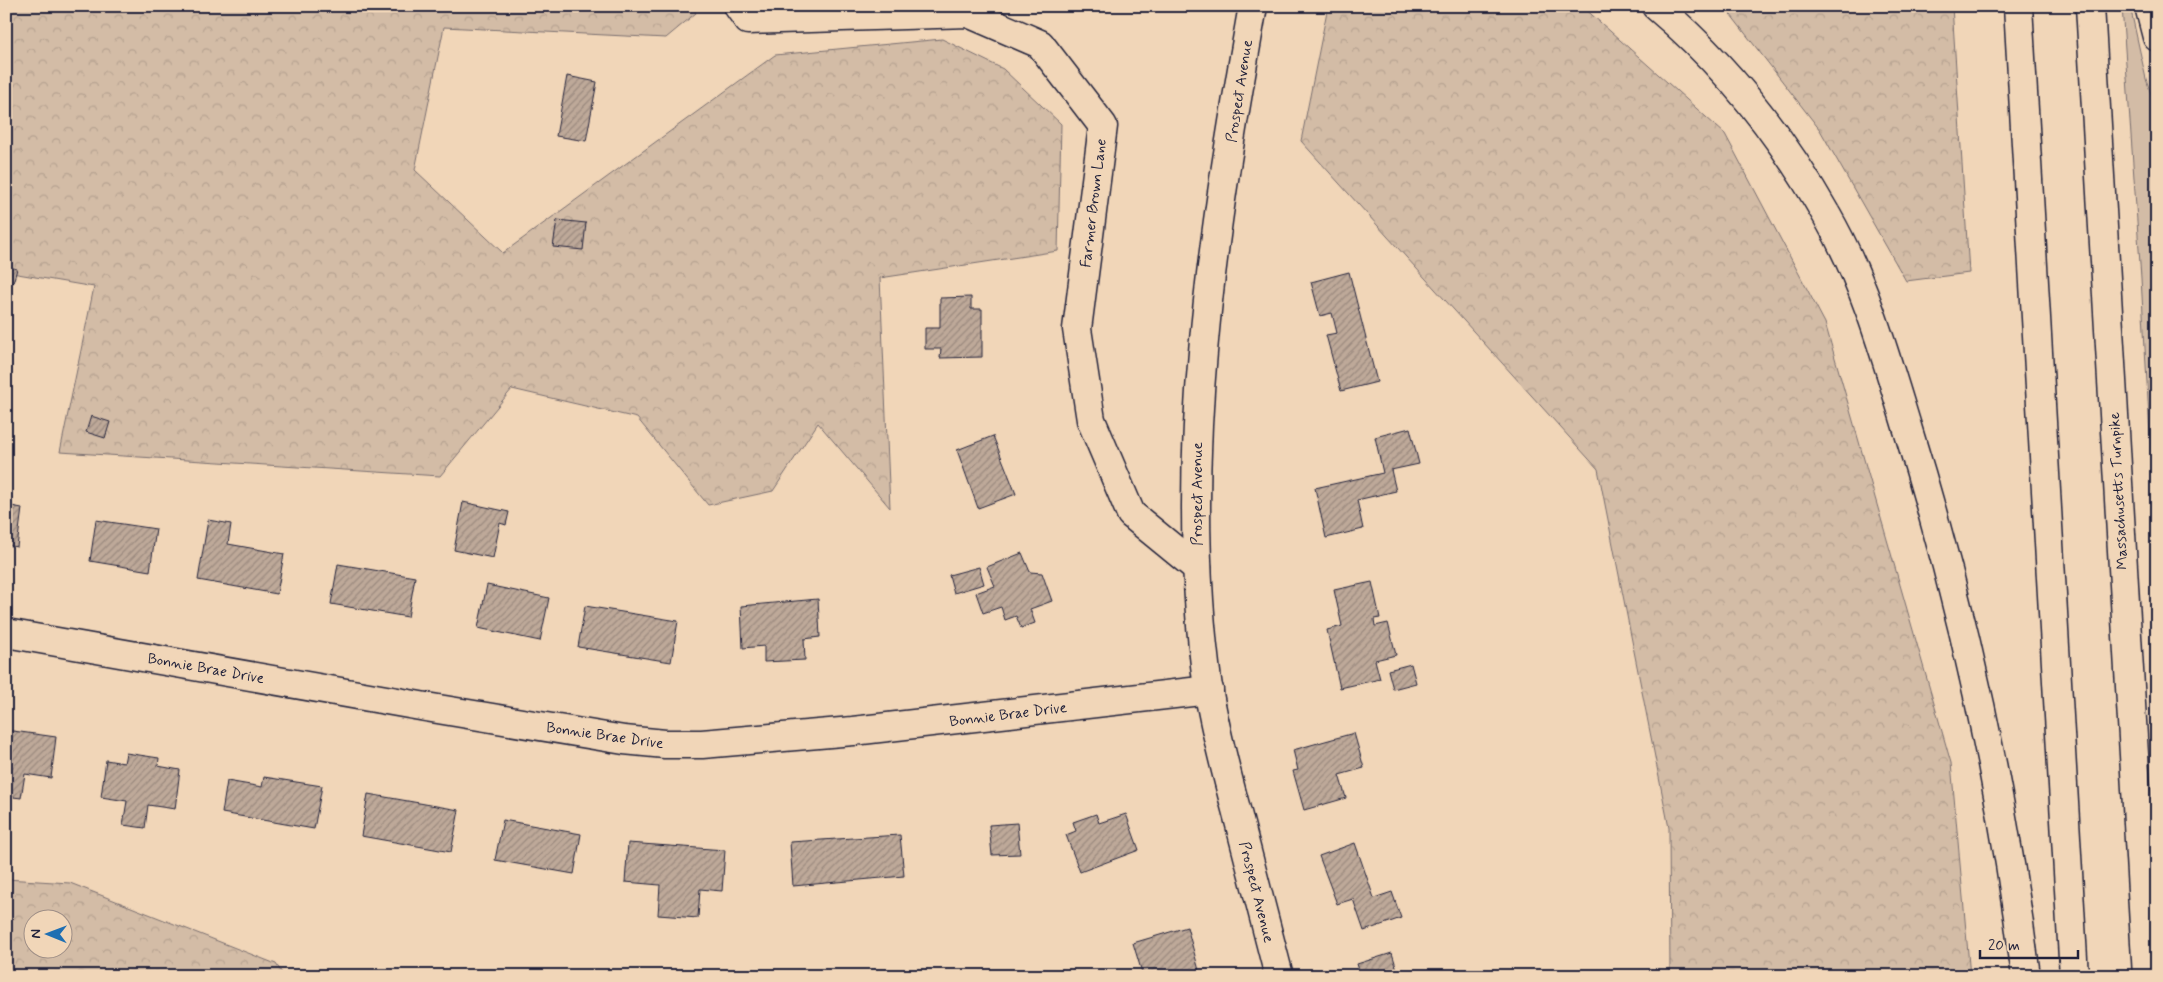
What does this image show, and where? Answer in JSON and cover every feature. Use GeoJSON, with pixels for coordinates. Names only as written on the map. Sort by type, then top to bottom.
{"type":"FeatureCollection","features":[{"type":"Feature","properties":{"kind":"main road","name":"Farmer Brown Lane"},"geometry":{"type":"LineString","coordinates":[[738,6],[748,20],[968,13],[1040,44],[1103,126],[1077,329],[1091,420],[1131,514],[1197,568]]}},
{"type":"Feature","properties":{"kind":"main road","name":"Prospect Avenue"},"geometry":{"type":"LineString","coordinates":[[1253,6],[1222,193],[1204,338],[1195,480],[1197,568],[1209,690],[1220,748],[1279,976]]}},
{"type":"Feature","properties":{"kind":"main road"},"geometry":{"type":"LineString","coordinates":[[1656,6],[1710,57],[1754,107],[1794,161],[1828,218],[1862,289],[1911,440],[1962,623],[1998,798],[2026,976]]}},
{"type":"Feature","properties":{"kind":"main road"},"geometry":{"type":"LineString","coordinates":[[2018,6],[2074,976]]}},
{"type":"Feature","properties":{"kind":"main road","name":"Massachusetts Turnpike"},"geometry":{"type":"LineString","coordinates":[[2090,6],[2147,976]]}},
{"type":"Feature","properties":{"kind":"main road"},"geometry":{"type":"LineString","coordinates":[[2149,6],[2157,37]]}},
{"type":"Feature","properties":{"kind":"main road","name":"Bonnie Brae Drive"},"geometry":{"type":"LineString","coordinates":[[6,633],[426,707],[624,740],[665,744],[739,741],[853,731],[1209,690]]}},
{"type":"Feature","properties":{"kind":"green space"},"geometry":{"type":"Polygon","coordinates":[[[6,6],[692,6],[696,13],[666,38],[444,27],[415,170],[503,253],[775,55],[942,39],[1003,69],[1061,124],[1058,251],[880,278],[890,508],[818,423],[773,491],[708,505],[637,418],[512,389],[440,476],[60,452],[94,287],[6,272],[6,6]]]}},
{"type":"Feature","properties":{"kind":"green space"},"geometry":{"type":"Polygon","coordinates":[[[1328,6],[1582,6],[1725,134],[1825,323],[1951,763],[1970,976],[1670,976],[1669,828],[1598,469],[1301,141],[1328,6]]]}},
{"type":"Feature","properties":{"kind":"green space"},"geometry":{"type":"Polygon","coordinates":[[[1724,6],[1952,6],[1969,273],[1906,281],[1820,130],[1724,6]]]}},
{"type":"Feature","properties":{"kind":"green space"},"geometry":{"type":"Polygon","coordinates":[[[2122,6],[2130,6],[2146,79],[2157,111],[2157,557],[2141,278],[2122,6]]]}},
{"type":"Feature","properties":{"kind":"green space"},"geometry":{"type":"Polygon","coordinates":[[[6,879],[70,883],[276,964],[284,976],[6,976],[6,879]]]}},
{"type":"Feature","properties":{"kind":"building"},"geometry":{"type":"Polygon","coordinates":[[[567,76],[597,82],[586,141],[556,136],[567,76]]]}},
{"type":"Feature","properties":{"kind":"building"},"geometry":{"type":"Polygon","coordinates":[[[557,220],[586,223],[583,250],[553,247],[557,220]]]}},
{"type":"Feature","properties":{"kind":"building"},"geometry":{"type":"Polygon","coordinates":[[[6,266],[17,269],[13,283],[6,281],[6,266]]]}},
{"type":"Feature","properties":{"kind":"building"},"geometry":{"type":"Polygon","coordinates":[[[1349,272],[1377,382],[1341,391],[1326,335],[1337,333],[1332,313],[1320,316],[1311,282],[1349,272]]]}},
{"type":"Feature","properties":{"kind":"building"},"geometry":{"type":"Polygon","coordinates":[[[971,297],[971,309],[982,309],[982,357],[940,358],[941,349],[925,349],[925,328],[940,328],[940,298],[971,297]]]}},
{"type":"Feature","properties":{"kind":"building"},"geometry":{"type":"Polygon","coordinates":[[[91,416],[110,422],[105,438],[86,432],[91,416]]]}},
{"type":"Feature","properties":{"kind":"building"},"geometry":{"type":"Polygon","coordinates":[[[1410,428],[1419,464],[1391,470],[1396,491],[1357,500],[1363,529],[1326,538],[1315,488],[1383,473],[1375,437],[1410,428]]]}},
{"type":"Feature","properties":{"kind":"building"},"geometry":{"type":"Polygon","coordinates":[[[993,436],[1016,494],[978,508],[957,450],[993,436]]]}},
{"type":"Feature","properties":{"kind":"building"},"geometry":{"type":"Polygon","coordinates":[[[463,502],[509,512],[506,525],[500,523],[493,558],[454,550],[463,502]]]}},
{"type":"Feature","properties":{"kind":"building"},"geometry":{"type":"Polygon","coordinates":[[[6,505],[22,508],[17,547],[6,545],[6,505]]]}},
{"type":"Feature","properties":{"kind":"building"},"geometry":{"type":"Polygon","coordinates":[[[96,520],[156,529],[150,571],[90,561],[96,520]]]}},
{"type":"Feature","properties":{"kind":"building"},"geometry":{"type":"Polygon","coordinates":[[[208,520],[231,524],[228,544],[284,554],[277,594],[198,580],[208,520]]]}},
{"type":"Feature","properties":{"kind":"building"},"geometry":{"type":"Polygon","coordinates":[[[1022,553],[1030,572],[1042,573],[1052,601],[1030,609],[1035,623],[1021,628],[1016,616],[1005,620],[1001,607],[983,613],[976,593],[995,586],[987,567],[1022,553]]]}},
{"type":"Feature","properties":{"kind":"building"},"geometry":{"type":"Polygon","coordinates":[[[338,564],[415,577],[408,617],[331,604],[338,564]]]}},
{"type":"Feature","properties":{"kind":"building"},"geometry":{"type":"Polygon","coordinates":[[[979,567],[984,584],[954,593],[949,575],[979,567]]]}},
{"type":"Feature","properties":{"kind":"building"},"geometry":{"type":"Polygon","coordinates":[[[1372,582],[1380,618],[1374,619],[1375,626],[1388,623],[1396,655],[1375,660],[1380,679],[1340,688],[1327,630],[1342,626],[1334,590],[1372,582]]]}},
{"type":"Feature","properties":{"kind":"building"},"geometry":{"type":"Polygon","coordinates":[[[487,585],[549,598],[540,641],[478,628],[487,585]]]}},
{"type":"Feature","properties":{"kind":"building"},"geometry":{"type":"Polygon","coordinates":[[[818,599],[820,637],[804,639],[805,660],[764,662],[764,646],[743,648],[741,606],[818,599]]]}},
{"type":"Feature","properties":{"kind":"building"},"geometry":{"type":"Polygon","coordinates":[[[585,606],[678,621],[671,662],[578,647],[585,606]]]}},
{"type":"Feature","properties":{"kind":"building"},"geometry":{"type":"Polygon","coordinates":[[[1411,664],[1416,683],[1393,689],[1388,670],[1411,664]]]}},
{"type":"Feature","properties":{"kind":"building"},"geometry":{"type":"Polygon","coordinates":[[[6,730],[56,737],[51,778],[25,774],[21,798],[6,796],[6,730]]]}},
{"type":"Feature","properties":{"kind":"building"},"geometry":{"type":"Polygon","coordinates":[[[1354,733],[1364,768],[1339,775],[1346,798],[1304,810],[1293,771],[1298,770],[1293,750],[1354,733]]]}},
{"type":"Feature","properties":{"kind":"building"},"geometry":{"type":"Polygon","coordinates":[[[126,753],[159,758],[158,766],[180,770],[175,809],[148,805],[145,828],[123,825],[127,801],[101,797],[106,760],[124,763],[126,753]]]}},
{"type":"Feature","properties":{"kind":"building"},"geometry":{"type":"Polygon","coordinates":[[[264,777],[322,786],[314,829],[222,813],[227,781],[262,787],[264,777]]]}},
{"type":"Feature","properties":{"kind":"building"},"geometry":{"type":"Polygon","coordinates":[[[368,794],[459,810],[451,852],[361,836],[368,794]]]}},
{"type":"Feature","properties":{"kind":"building"},"geometry":{"type":"Polygon","coordinates":[[[1096,814],[1099,823],[1126,814],[1139,850],[1080,872],[1066,835],[1076,831],[1073,822],[1096,814]]]}},
{"type":"Feature","properties":{"kind":"building"},"geometry":{"type":"Polygon","coordinates":[[[503,820],[581,834],[574,874],[495,860],[503,820]]]}},
{"type":"Feature","properties":{"kind":"building"},"geometry":{"type":"Polygon","coordinates":[[[1017,823],[1020,854],[992,855],[989,825],[1017,823]]]}},
{"type":"Feature","properties":{"kind":"building"},"geometry":{"type":"Polygon","coordinates":[[[900,835],[904,876],[793,886],[790,842],[900,835]]]}},
{"type":"Feature","properties":{"kind":"building"},"geometry":{"type":"Polygon","coordinates":[[[628,843],[725,850],[722,891],[700,889],[698,918],[658,915],[660,885],[625,882],[628,843]]]}},
{"type":"Feature","properties":{"kind":"building"},"geometry":{"type":"Polygon","coordinates":[[[1355,843],[1374,898],[1392,892],[1401,918],[1364,931],[1353,899],[1337,904],[1319,856],[1355,843]]]}},
{"type":"Feature","properties":{"kind":"building"},"geometry":{"type":"Polygon","coordinates":[[[1187,927],[1200,974],[1193,976],[1143,976],[1133,943],[1187,927]]]}},
{"type":"Feature","properties":{"kind":"building"},"geometry":{"type":"Polygon","coordinates":[[[1392,953],[1399,976],[1361,976],[1357,964],[1392,953]]]}}]}
